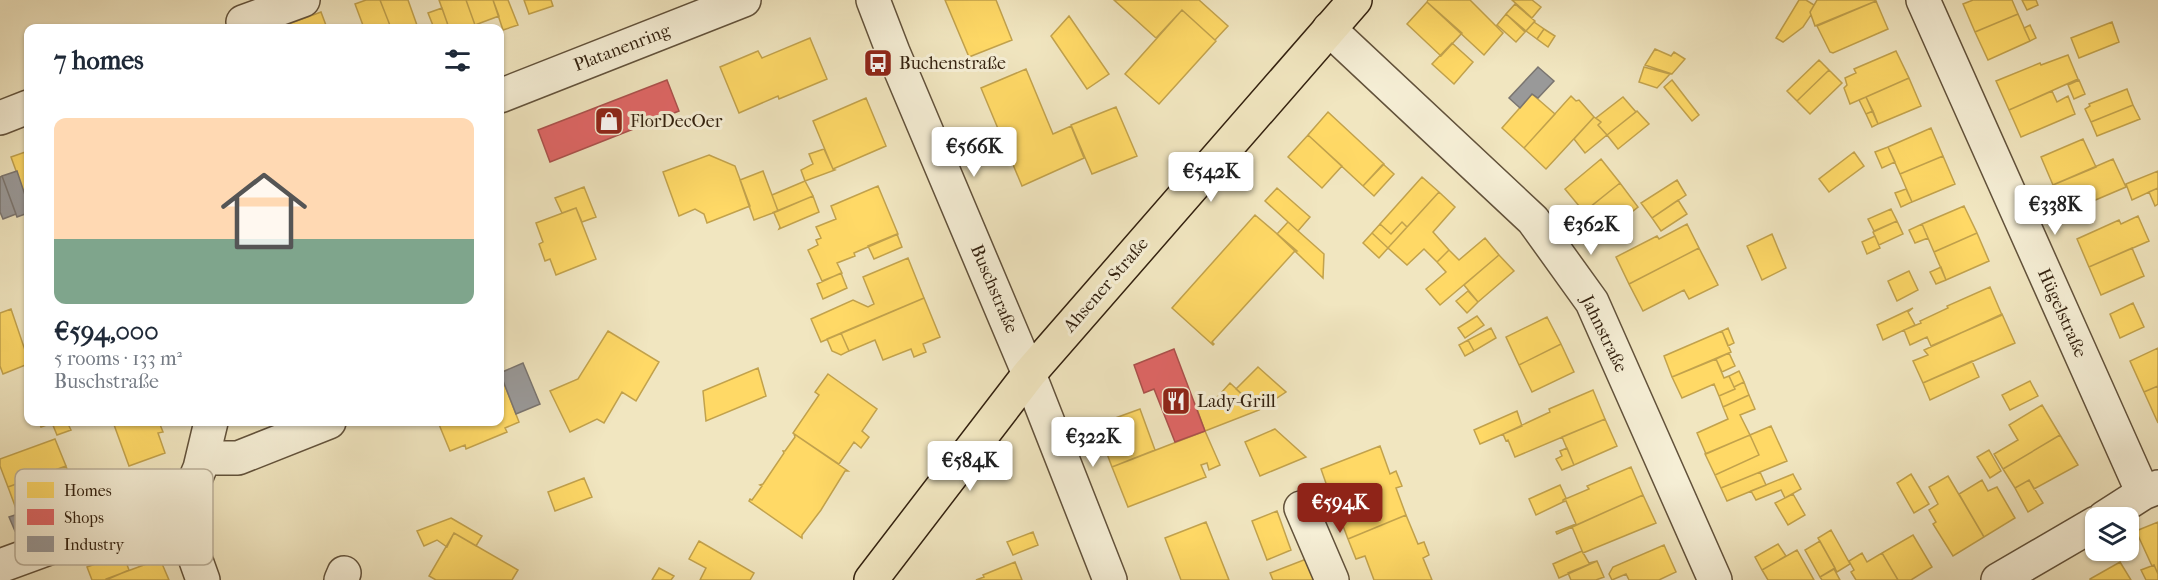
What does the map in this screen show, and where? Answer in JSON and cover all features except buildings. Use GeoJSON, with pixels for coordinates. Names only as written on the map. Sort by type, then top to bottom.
{"type":"FeatureCollection","features":[{"type":"Feature","properties":{"kind":"main road","name":"Ahsener Straße"},"geometry":{"type":"LineString","coordinates":[[871,580],[1029,374],[1355,0]]}},
{"type":"Feature","properties":{"kind":"street"},"geometry":{"type":"LineString","coordinates":[[244,17],[303,0]]}},
{"type":"Feature","properties":{"kind":"street","name":"Platanenring"},"geometry":{"type":"LineString","coordinates":[[504,94],[744,0]]}},
{"type":"Feature","properties":{"kind":"street","name":"Buschstraße"},"geometry":{"type":"LineString","coordinates":[[873,0],[1029,374],[1110,580]]}},
{"type":"Feature","properties":{"kind":"street","name":"Hügelstraße"},"geometry":{"type":"LineString","coordinates":[[1923,0],[2151,490]]}},
{"type":"Feature","properties":{"kind":"street","name":"Jahnstraße"},"geometry":{"type":"LineString","coordinates":[[1329,29],[1533,220],[1592,302],[1715,580]]}},
{"type":"Feature","properties":{"kind":"street"},"geometry":{"type":"LineString","coordinates":[[0,118],[24,109]]}},
{"type":"Feature","properties":{"kind":"street"},"geometry":{"type":"LineString","coordinates":[[199,469],[210,426]]}},
{"type":"Feature","properties":{"kind":"street"},"geometry":{"type":"LineString","coordinates":[[203,458],[238,458],[319,426]]}},
{"type":"Feature","properties":{"kind":"street"},"geometry":{"type":"LineString","coordinates":[[2122,507],[2151,490]]}},
{"type":"Feature","properties":{"kind":"street"},"geometry":{"type":"LineString","coordinates":[[1301,508],[1332,580]]}},
{"type":"Feature","properties":{"kind":"street"},"geometry":{"type":"LineString","coordinates":[[1998,580],[2085,529]]}},
{"type":"Feature","properties":{"kind":"street"},"geometry":{"type":"LineString","coordinates":[[0,566],[15,561]]}},
{"type":"Feature","properties":{"kind":"street"},"geometry":{"type":"LineString","coordinates":[[198,565],[203,580]]}},
{"type":"Feature","properties":{"kind":"place","name":"Buchenstraße"},"geometry":{"type":"Point","coordinates":[878,63]}},
{"type":"Feature","properties":{"kind":"place","name":"FlorDecOer"},"geometry":{"type":"Point","coordinates":[609,121]}},
{"type":"Feature","properties":{"kind":"place","name":"Lady-Grill"},"geometry":{"type":"Point","coordinates":[1176,401]}}]}
